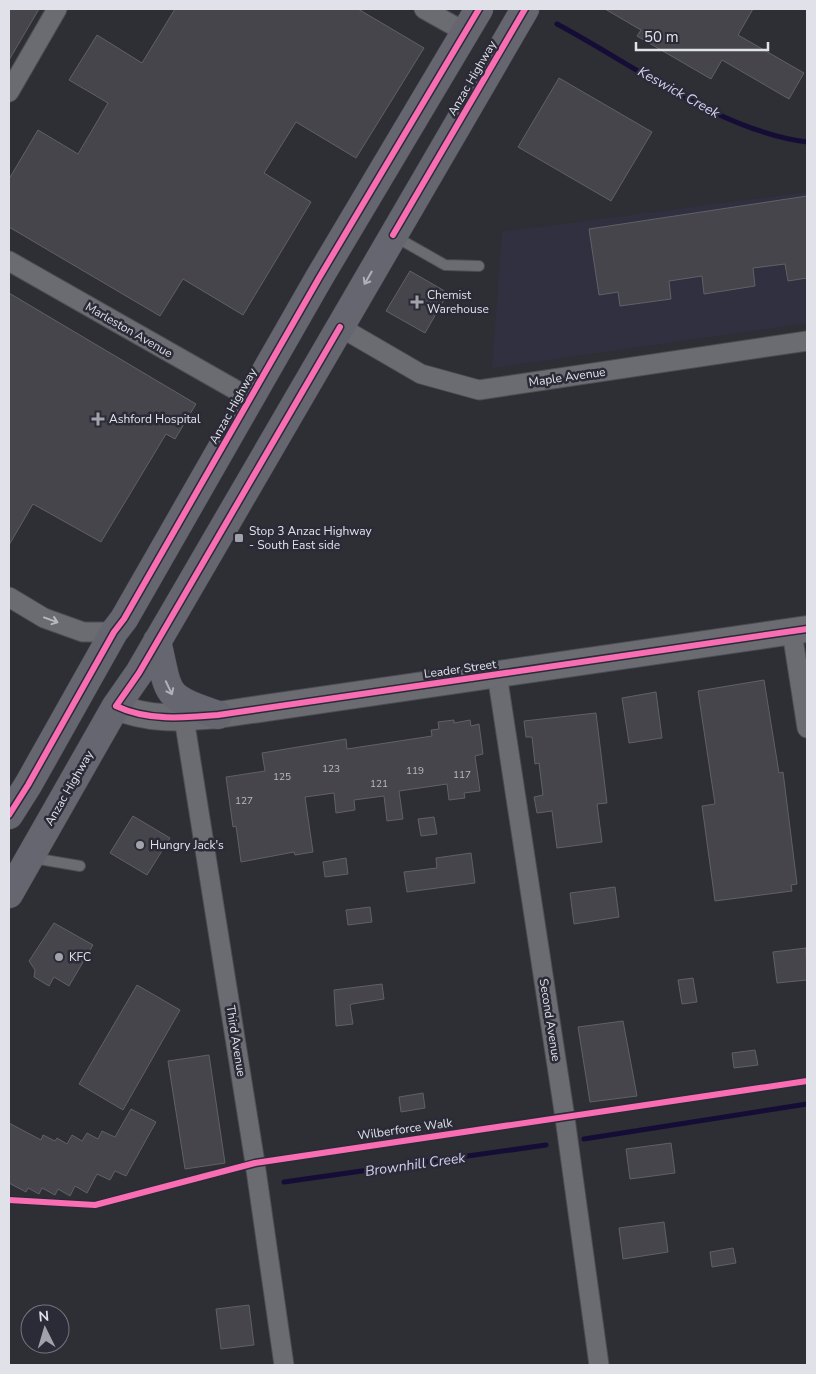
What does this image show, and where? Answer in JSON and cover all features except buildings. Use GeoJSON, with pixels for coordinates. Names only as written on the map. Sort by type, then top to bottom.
{"type":"FeatureCollection","features":[{"type":"Feature","properties":{"kind":"highway","name":"Anzac Highway"},"geometry":{"type":"LineString","coordinates":[[9,815],[186,512],[319,278],[479,9]]}},
{"type":"Feature","properties":{"kind":"highway","name":"Anzac Highway"},"geometry":{"type":"LineString","coordinates":[[9,894],[116,706],[157,641],[525,9]]}},
{"type":"Feature","properties":{"kind":"highway"},"geometry":{"type":"LineString","coordinates":[[412,123],[446,144]]}},
{"type":"Feature","properties":{"kind":"highway"},"geometry":{"type":"LineString","coordinates":[[319,278],[330,314],[340,327]]}},
{"type":"Feature","properties":{"kind":"highway"},"geometry":{"type":"LineString","coordinates":[[279,347],[299,332],[312,327],[320,325],[340,327]]}},
{"type":"Feature","properties":{"kind":"highway"},"geometry":{"type":"LineString","coordinates":[[186,512],[221,531]]}},
{"type":"Feature","properties":{"kind":"highway"},"geometry":{"type":"LineString","coordinates":[[28,785],[73,734],[116,706],[108,692],[106,670],[119,625]]}},
{"type":"Feature","properties":{"kind":"highway"},"geometry":{"type":"LineString","coordinates":[[157,641],[170,693],[179,700],[218,715]]}},
{"type":"Feature","properties":{"kind":"main road","name":"Leader Street"},"geometry":{"type":"LineString","coordinates":[[116,706],[133,714],[184,718],[218,715],[799,630]]}},
{"type":"Feature","properties":{"kind":"street"},"geometry":{"type":"LineString","coordinates":[[9,92],[57,9]]}},
{"type":"Feature","properties":{"kind":"street"},"geometry":{"type":"LineString","coordinates":[[424,9],[465,32]]}},
{"type":"Feature","properties":{"kind":"street","name":"Marleston Avenue"},"geometry":{"type":"LineString","coordinates":[[9,261],[250,398]]}},
{"type":"Feature","properties":{"kind":"street","name":"Maple Avenue"},"geometry":{"type":"LineString","coordinates":[[340,327],[421,374],[479,390],[807,341]]}},
{"type":"Feature","properties":{"kind":"street"},"geometry":{"type":"LineString","coordinates":[[9,597],[44,618],[83,632],[119,625]]}},
{"type":"Feature","properties":{"kind":"street"},"geometry":{"type":"LineString","coordinates":[[799,630],[807,728]]}},
{"type":"Feature","properties":{"kind":"street","name":"Second Avenue"},"geometry":{"type":"LineString","coordinates":[[497,674],[565,1118],[599,1365]]}},
{"type":"Feature","properties":{"kind":"street","name":"Third Avenue"},"geometry":{"type":"LineString","coordinates":[[184,718],[254,1153],[284,1365]]}},
{"type":"Feature","properties":{"kind":"lane"},"geometry":{"type":"LineString","coordinates":[[393,235],[446,265],[479,266]]}},
{"type":"Feature","properties":{"kind":"lane"},"geometry":{"type":"LineString","coordinates":[[29,857],[80,866]]}},
{"type":"Feature","properties":{"kind":"shaded area"},"geometry":{"type":"Polygon","coordinates":[[[807,192],[807,323],[492,368],[502,232],[807,192]]]}},
{"type":"Feature","properties":{"kind":"waterway","name":"Keswick Creek"},"geometry":{"type":"LineString","coordinates":[[557,24],[710,111],[742,125],[807,142]]}},
{"type":"Feature","properties":{"kind":"waterway","name":"Brownhill Creek"},"geometry":{"type":"LineString","coordinates":[[584,1139],[807,1104]]}},
{"type":"Feature","properties":{"kind":"waterway","name":"Brownhill Creek"},"geometry":{"type":"LineString","coordinates":[[284,1182],[546,1145]]}},
{"type":"Feature","properties":{"kind":"cycle path"},"geometry":{"type":"LineString","coordinates":[[9,815],[28,785],[114,632],[124,619],[319,278],[479,9]]}},
{"type":"Feature","properties":{"kind":"cycle path"},"geometry":{"type":"LineString","coordinates":[[393,235],[525,9]]}},
{"type":"Feature","properties":{"kind":"cycle path"},"geometry":{"type":"LineString","coordinates":[[340,327],[139,673],[116,706],[128,711],[153,716],[218,715],[807,629]]}},
{"type":"Feature","properties":{"kind":"cycle path","name":"Wilberforce Walk"},"geometry":{"type":"LineString","coordinates":[[9,1200],[95,1205],[255,1163],[807,1081]]}},
{"type":"Feature","properties":{"kind":"place","name":"Chemist Warehouse"},"geometry":{"type":"Point","coordinates":[417,302]}},
{"type":"Feature","properties":{"kind":"place","name":"Ashford Hospital"},"geometry":{"type":"Point","coordinates":[98,419]}},
{"type":"Feature","properties":{"kind":"place","name":"Stop 3 Anzac Highway - South East side"},"geometry":{"type":"Point","coordinates":[239,538]}},
{"type":"Feature","properties":{"kind":"place","name":"Hungry Jack's"},"geometry":{"type":"Point","coordinates":[140,845]}},
{"type":"Feature","properties":{"kind":"place","name":"KFC"},"geometry":{"type":"Point","coordinates":[59,957]}}]}
